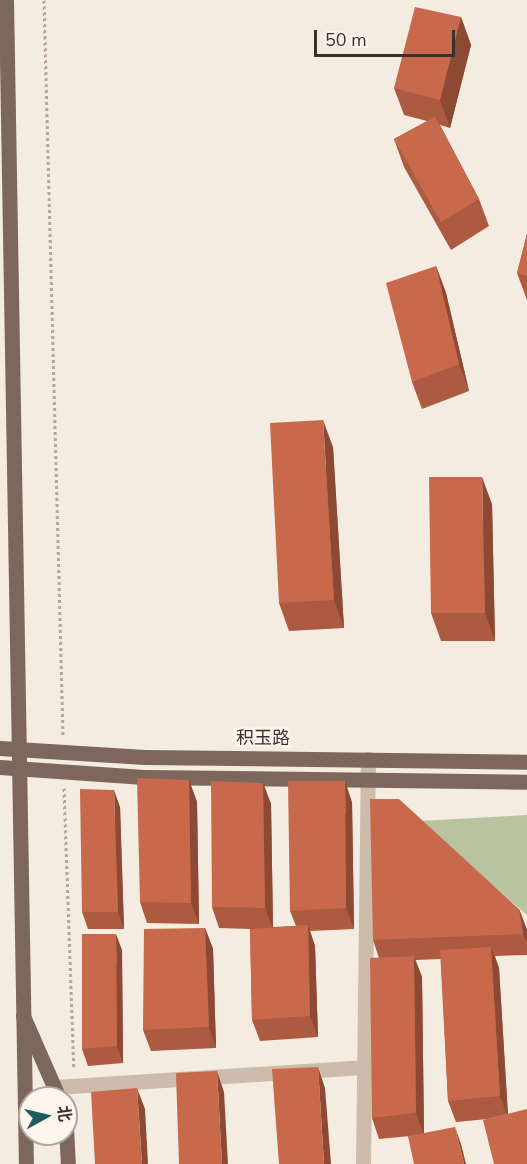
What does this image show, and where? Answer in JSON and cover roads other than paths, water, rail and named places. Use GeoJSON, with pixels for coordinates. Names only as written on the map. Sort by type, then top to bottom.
{"type":"FeatureCollection","features":[{"type":"Feature","properties":{"kind":"main road"},"geometry":{"type":"LineString","coordinates":[[6,0],[26,1164]]}},
{"type":"Feature","properties":{"kind":"main road","name":"积玉路"},"geometry":{"type":"LineString","coordinates":[[0,748],[527,762]]}},
{"type":"Feature","properties":{"kind":"main road"},"geometry":{"type":"LineString","coordinates":[[0,767],[64,771],[527,782]]}},
{"type":"Feature","properties":{"kind":"main road"},"geometry":{"type":"LineString","coordinates":[[22,1015],[54,1086]]}},
{"type":"Feature","properties":{"kind":"main road"},"geometry":{"type":"LineString","coordinates":[[67,1146],[68,1164]]}},
{"type":"Feature","properties":{"kind":"street"},"geometry":{"type":"LineString","coordinates":[[363,1164],[367,1067],[368,759]]}},
{"type":"Feature","properties":{"kind":"street"},"geometry":{"type":"LineString","coordinates":[[72,1086],[367,1067]]}}]}
